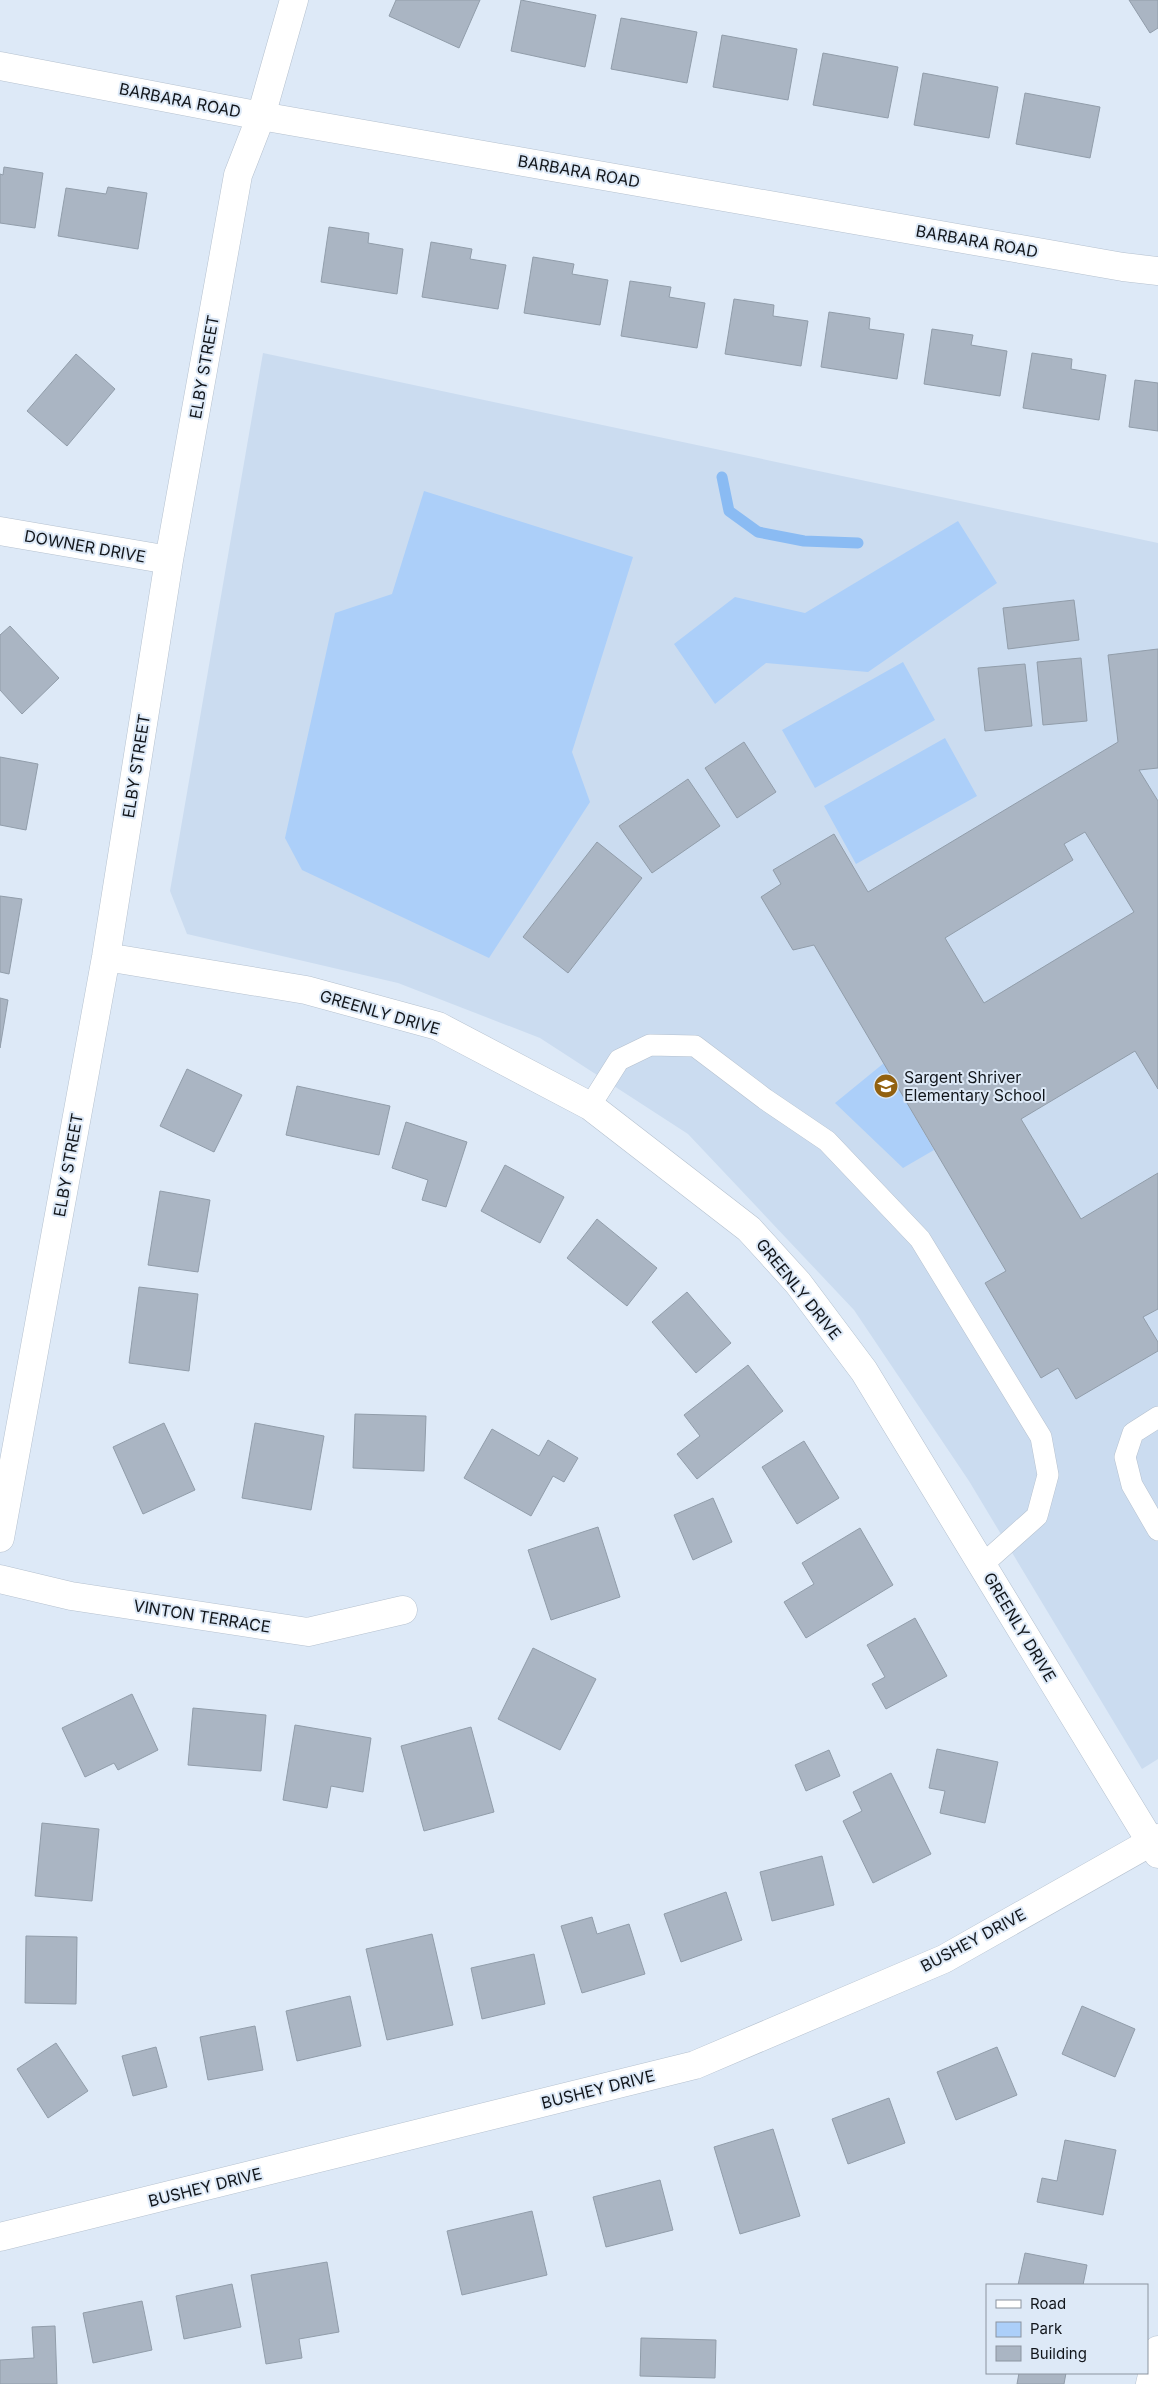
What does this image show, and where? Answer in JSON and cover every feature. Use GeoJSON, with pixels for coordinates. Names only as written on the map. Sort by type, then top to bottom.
{"type":"FeatureCollection","features":[{"type":"Feature","properties":{"kind":"street","name":"ELBY STREET"},"geometry":{"type":"LineString","coordinates":[[0,1538],[106,957],[169,560],[238,175],[261,116],[294,0]]}},
{"type":"Feature","properties":{"kind":"street","name":"BARBARA ROAD"},"geometry":{"type":"LineString","coordinates":[[0,66],[261,116],[1158,271]]}},
{"type":"Feature","properties":{"kind":"street","name":"DOWNER DRIVE"},"geometry":{"type":"LineString","coordinates":[[0,532],[169,560]]}},
{"type":"Feature","properties":{"kind":"street","name":"GREENLY DRIVE"},"geometry":{"type":"LineString","coordinates":[[106,957],[306,990],[438,1026],[590,1106],[749,1228],[798,1283],[864,1372],[1156,1844]]}},
{"type":"Feature","properties":{"kind":"street","name":"VINTON TERRACE"},"geometry":{"type":"LineString","coordinates":[[0,1579],[71,1596],[308,1632],[403,1610]]}},
{"type":"Feature","properties":{"kind":"street","name":"BUSHEY DRIVE"},"geometry":{"type":"LineString","coordinates":[[0,2237],[695,2066],[944,1959],[1156,1844]]}},
{"type":"Feature","properties":{"kind":"street"},"geometry":{"type":"LineString","coordinates":[[1150,2384],[1158,2350]]}},
{"type":"Feature","properties":{"kind":"lane"},"geometry":{"type":"LineString","coordinates":[[590,1106],[619,1060],[650,1045],[695,1046],[765,1099],[828,1141],[920,1239],[1041,1437],[1048,1475],[1037,1516],[982,1565]]}},
{"type":"Feature","properties":{"kind":"lane"},"geometry":{"type":"LineString","coordinates":[[1158,1417],[1133,1433],[1125,1457],[1132,1485],[1158,1530]]}},
{"type":"Feature","properties":{"kind":"shaded area","name":"Sargent Shriver Elementary School"},"geometry":{"type":"Polygon","coordinates":[[[263,353],[1158,543],[1158,1759],[1142,1769],[969,1481],[854,1310],[688,1134],[540,1038],[398,983],[187,934],[170,891],[263,353]]]}},
{"type":"Feature","properties":{"kind":"green space"},"geometry":{"type":"Polygon","coordinates":[[[424,491],[633,557],[572,752],[590,802],[489,958],[302,870],[285,838],[335,613],[392,594],[424,491]]]}},
{"type":"Feature","properties":{"kind":"green space"},"geometry":{"type":"Polygon","coordinates":[[[958,521],[997,583],[868,672],[766,663],[715,704],[674,644],[735,597],[805,613],[958,521]]]}},
{"type":"Feature","properties":{"kind":"green space"},"geometry":{"type":"Polygon","coordinates":[[[903,662],[935,720],[815,788],[782,730],[903,662]]]}},
{"type":"Feature","properties":{"kind":"green space"},"geometry":{"type":"Polygon","coordinates":[[[945,738],[977,796],[856,864],[824,806],[945,738]]]}},
{"type":"Feature","properties":{"kind":"green space"},"geometry":{"type":"Polygon","coordinates":[[[884,1063],[934,1150],[903,1168],[835,1103],[884,1063]]]}},
{"type":"Feature","properties":{"kind":"building"},"geometry":{"type":"Polygon","coordinates":[[[396,0],[480,0],[459,48],[389,16],[396,0]]]}},
{"type":"Feature","properties":{"kind":"building"},"geometry":{"type":"Polygon","coordinates":[[[521,0],[596,15],[585,67],[511,51],[521,0]]]}},
{"type":"Feature","properties":{"kind":"building"},"geometry":{"type":"Polygon","coordinates":[[[1129,0],[1158,0],[1158,28],[1150,33],[1129,0]]]}},
{"type":"Feature","properties":{"kind":"building"},"geometry":{"type":"Polygon","coordinates":[[[621,18],[697,32],[687,83],[611,69],[621,18]]]}},
{"type":"Feature","properties":{"kind":"building"},"geometry":{"type":"Polygon","coordinates":[[[722,35],[797,49],[788,100],[713,87],[722,35]]]}},
{"type":"Feature","properties":{"kind":"building"},"geometry":{"type":"Polygon","coordinates":[[[823,53],[898,67],[888,118],[813,105],[823,53]]]}},
{"type":"Feature","properties":{"kind":"building"},"geometry":{"type":"Polygon","coordinates":[[[923,73],[998,87],[989,138],[914,125],[923,73]]]}},
{"type":"Feature","properties":{"kind":"building"},"geometry":{"type":"Polygon","coordinates":[[[1025,93],[1100,107],[1090,158],[1016,144],[1025,93]]]}},
{"type":"Feature","properties":{"kind":"building"},"geometry":{"type":"Polygon","coordinates":[[[4,167],[43,173],[35,228],[0,223],[0,174],[3,175],[4,167]]]}},
{"type":"Feature","properties":{"kind":"building"},"geometry":{"type":"Polygon","coordinates":[[[108,187],[147,193],[138,249],[58,236],[66,188],[106,194],[108,187]]]}},
{"type":"Feature","properties":{"kind":"building"},"geometry":{"type":"Polygon","coordinates":[[[329,227],[369,233],[368,243],[403,249],[397,294],[321,282],[329,227]]]}},
{"type":"Feature","properties":{"kind":"building"},"geometry":{"type":"Polygon","coordinates":[[[431,242],[472,249],[470,259],[506,265],[498,309],[422,297],[431,242]]]}},
{"type":"Feature","properties":{"kind":"building"},"geometry":{"type":"Polygon","coordinates":[[[533,257],[574,264],[572,274],[608,280],[600,325],[524,313],[533,257]]]}},
{"type":"Feature","properties":{"kind":"building"},"geometry":{"type":"Polygon","coordinates":[[[630,281],[671,287],[669,297],[705,303],[697,348],[621,336],[630,281]]]}},
{"type":"Feature","properties":{"kind":"building"},"geometry":{"type":"Polygon","coordinates":[[[734,299],[774,305],[773,316],[808,321],[801,366],[725,354],[734,299]]]}},
{"type":"Feature","properties":{"kind":"building"},"geometry":{"type":"Polygon","coordinates":[[[829,312],[870,318],[869,329],[904,334],[897,379],[821,367],[829,312]]]}},
{"type":"Feature","properties":{"kind":"building"},"geometry":{"type":"Polygon","coordinates":[[[932,329],[973,335],[971,345],[1007,351],[1000,396],[924,384],[932,329]]]}},
{"type":"Feature","properties":{"kind":"building"},"geometry":{"type":"Polygon","coordinates":[[[1032,353],[1072,359],[1071,369],[1106,375],[1099,420],[1023,408],[1032,353]]]}},
{"type":"Feature","properties":{"kind":"building"},"geometry":{"type":"Polygon","coordinates":[[[76,354],[115,389],[67,446],[27,411],[76,354]]]}},
{"type":"Feature","properties":{"kind":"building"},"geometry":{"type":"Polygon","coordinates":[[[1135,380],[1158,383],[1158,431],[1129,427],[1135,380]]]}},
{"type":"Feature","properties":{"kind":"building"},"geometry":{"type":"Polygon","coordinates":[[[1074,600],[1079,640],[1008,649],[1003,608],[1074,600]]]}},
{"type":"Feature","properties":{"kind":"building"},"geometry":{"type":"Polygon","coordinates":[[[10,626],[59,678],[22,714],[0,690],[0,635],[10,626]]]}},
{"type":"Feature","properties":{"kind":"building"},"geometry":{"type":"Polygon","coordinates":[[[1158,649],[1158,768],[1139,770],[1158,801],[1158,1089],[1135,1051],[1021,1119],[1081,1219],[1158,1173],[1158,1309],[1143,1317],[1158,1342],[1158,1351],[1076,1399],[1058,1368],[1041,1378],[985,1283],[1006,1271],[814,945],[793,950],[761,897],[781,884],[773,870],[834,834],[868,892],[1118,742],[1108,655],[1158,649]],[[1085,832],[1064,844],[1073,860],[945,938],[984,1003],[1134,912],[1085,832]]]}},
{"type":"Feature","properties":{"kind":"building"},"geometry":{"type":"Polygon","coordinates":[[[1081,658],[1087,721],[1043,725],[1037,662],[1081,658]]]}},
{"type":"Feature","properties":{"kind":"building"},"geometry":{"type":"Polygon","coordinates":[[[1025,664],[1032,726],[985,731],[978,668],[1025,664]]]}},
{"type":"Feature","properties":{"kind":"building"},"geometry":{"type":"Polygon","coordinates":[[[744,742],[776,792],[737,818],[705,768],[744,742]]]}},
{"type":"Feature","properties":{"kind":"building"},"geometry":{"type":"Polygon","coordinates":[[[0,757],[38,764],[26,830],[0,825],[0,757]]]}},
{"type":"Feature","properties":{"kind":"building"},"geometry":{"type":"Polygon","coordinates":[[[688,779],[720,826],[652,873],[619,826],[688,779]]]}},
{"type":"Feature","properties":{"kind":"building"},"geometry":{"type":"Polygon","coordinates":[[[597,842],[642,878],[568,973],[523,937],[597,842]]]}},
{"type":"Feature","properties":{"kind":"building"},"geometry":{"type":"Polygon","coordinates":[[[0,896],[22,899],[9,974],[0,972],[0,896]]]}},
{"type":"Feature","properties":{"kind":"building"},"geometry":{"type":"Polygon","coordinates":[[[0,998],[8,1000],[0,1048],[0,998]]]}},
{"type":"Feature","properties":{"kind":"building"},"geometry":{"type":"Polygon","coordinates":[[[187,1069],[242,1095],[214,1152],[160,1126],[187,1069]]]}},
{"type":"Feature","properties":{"kind":"building"},"geometry":{"type":"Polygon","coordinates":[[[297,1086],[390,1106],[379,1155],[286,1135],[297,1086]]]}},
{"type":"Feature","properties":{"kind":"building"},"geometry":{"type":"Polygon","coordinates":[[[406,1122],[467,1142],[446,1207],[422,1200],[428,1180],[392,1168],[406,1122]]]}},
{"type":"Feature","properties":{"kind":"building"},"geometry":{"type":"Polygon","coordinates":[[[505,1165],[564,1197],[540,1243],[481,1211],[505,1165]]]}},
{"type":"Feature","properties":{"kind":"building"},"geometry":{"type":"Polygon","coordinates":[[[160,1191],[210,1200],[198,1272],[148,1265],[160,1191]]]}},
{"type":"Feature","properties":{"kind":"building"},"geometry":{"type":"Polygon","coordinates":[[[597,1219],[657,1268],[627,1306],[567,1258],[597,1219]]]}},
{"type":"Feature","properties":{"kind":"building"},"geometry":{"type":"Polygon","coordinates":[[[139,1287],[198,1294],[189,1371],[129,1363],[139,1287]]]}},
{"type":"Feature","properties":{"kind":"building"},"geometry":{"type":"Polygon","coordinates":[[[687,1292],[731,1343],[696,1373],[652,1322],[687,1292]]]}},
{"type":"Feature","properties":{"kind":"building"},"geometry":{"type":"Polygon","coordinates":[[[748,1365],[783,1411],[697,1479],[677,1454],[700,1436],[684,1415],[748,1365]]]}},
{"type":"Feature","properties":{"kind":"building"},"geometry":{"type":"Polygon","coordinates":[[[355,1414],[426,1416],[424,1471],[353,1468],[355,1414]]]}},
{"type":"Feature","properties":{"kind":"building"},"geometry":{"type":"Polygon","coordinates":[[[164,1423],[195,1490],[143,1514],[113,1447],[164,1423]]]}},
{"type":"Feature","properties":{"kind":"building"},"geometry":{"type":"Polygon","coordinates":[[[255,1423],[324,1436],[311,1510],[242,1498],[255,1423]]]}},
{"type":"Feature","properties":{"kind":"building"},"geometry":{"type":"Polygon","coordinates":[[[492,1429],[539,1456],[548,1440],[578,1458],[564,1482],[553,1476],[531,1516],[464,1478],[492,1429]]]}},
{"type":"Feature","properties":{"kind":"building"},"geometry":{"type":"Polygon","coordinates":[[[804,1441],[839,1498],[797,1524],[762,1467],[804,1441]]]}},
{"type":"Feature","properties":{"kind":"building"},"geometry":{"type":"Polygon","coordinates":[[[713,1498],[732,1542],[693,1560],[674,1515],[713,1498]]]}},
{"type":"Feature","properties":{"kind":"building"},"geometry":{"type":"Polygon","coordinates":[[[598,1527],[620,1597],[551,1620],[528,1550],[598,1527]]]}},
{"type":"Feature","properties":{"kind":"building"},"geometry":{"type":"Polygon","coordinates":[[[860,1528],[893,1585],[806,1638],[784,1602],[814,1584],[802,1563],[860,1528]]]}},
{"type":"Feature","properties":{"kind":"building"},"geometry":{"type":"Polygon","coordinates":[[[915,1618],[947,1676],[886,1709],[872,1684],[885,1677],[867,1645],[915,1618]]]}},
{"type":"Feature","properties":{"kind":"building"},"geometry":{"type":"Polygon","coordinates":[[[533,1648],[596,1679],[560,1750],[498,1719],[533,1648]]]}},
{"type":"Feature","properties":{"kind":"building"},"geometry":{"type":"Polygon","coordinates":[[[132,1694],[158,1750],[118,1770],[114,1763],[85,1777],[62,1728],[132,1694]]]}},
{"type":"Feature","properties":{"kind":"building"},"geometry":{"type":"Polygon","coordinates":[[[193,1708],[266,1715],[261,1771],[188,1765],[193,1708]]]}},
{"type":"Feature","properties":{"kind":"building"},"geometry":{"type":"Polygon","coordinates":[[[295,1725],[371,1738],[363,1792],[331,1786],[327,1808],[283,1800],[295,1725]]]}},
{"type":"Feature","properties":{"kind":"building"},"geometry":{"type":"Polygon","coordinates":[[[471,1727],[494,1812],[424,1831],[401,1746],[471,1727]]]}},
{"type":"Feature","properties":{"kind":"building"},"geometry":{"type":"Polygon","coordinates":[[[937,1749],[998,1762],[985,1823],[940,1813],[945,1791],[929,1788],[937,1749]]]}},
{"type":"Feature","properties":{"kind":"building"},"geometry":{"type":"Polygon","coordinates":[[[829,1750],[840,1776],[806,1791],[795,1765],[829,1750]]]}},
{"type":"Feature","properties":{"kind":"building"},"geometry":{"type":"Polygon","coordinates":[[[891,1773],[931,1854],[873,1883],[843,1821],[862,1811],[853,1792],[891,1773]]]}},
{"type":"Feature","properties":{"kind":"building"},"geometry":{"type":"Polygon","coordinates":[[[42,1823],[99,1829],[92,1901],[35,1896],[42,1823]]]}},
{"type":"Feature","properties":{"kind":"building"},"geometry":{"type":"Polygon","coordinates":[[[822,1856],[834,1905],[772,1921],[760,1872],[822,1856]]]}},
{"type":"Feature","properties":{"kind":"building"},"geometry":{"type":"Polygon","coordinates":[[[726,1892],[742,1940],[681,1962],[664,1914],[726,1892]]]}},
{"type":"Feature","properties":{"kind":"building"},"geometry":{"type":"Polygon","coordinates":[[[592,1917],[597,1934],[629,1924],[645,1974],[582,1993],[561,1926],[592,1917]]]}},
{"type":"Feature","properties":{"kind":"building"},"geometry":{"type":"Polygon","coordinates":[[[432,1934],[453,2025],[387,2040],[366,1949],[432,1934]]]}},
{"type":"Feature","properties":{"kind":"building"},"geometry":{"type":"Polygon","coordinates":[[[26,1936],[77,1937],[76,2004],[25,2003],[26,1936]]]}},
{"type":"Feature","properties":{"kind":"building"},"geometry":{"type":"Polygon","coordinates":[[[534,1954],[545,2004],[482,2019],[471,1968],[534,1954]]]}},
{"type":"Feature","properties":{"kind":"building"},"geometry":{"type":"Polygon","coordinates":[[[350,1996],[361,2046],[297,2061],[286,2011],[350,1996]]]}},
{"type":"Feature","properties":{"kind":"building"},"geometry":{"type":"Polygon","coordinates":[[[1082,2006],[1135,2029],[1115,2077],[1062,2054],[1082,2006]]]}},
{"type":"Feature","properties":{"kind":"building"},"geometry":{"type":"Polygon","coordinates":[[[255,2026],[263,2070],[208,2080],[200,2037],[255,2026]]]}},
{"type":"Feature","properties":{"kind":"building"},"geometry":{"type":"Polygon","coordinates":[[[56,2043],[88,2091],[48,2118],[17,2069],[56,2043]]]}},
{"type":"Feature","properties":{"kind":"building"},"geometry":{"type":"Polygon","coordinates":[[[156,2047],[167,2087],[133,2096],[122,2056],[156,2047]]]}},
{"type":"Feature","properties":{"kind":"building"},"geometry":{"type":"Polygon","coordinates":[[[997,2047],[1017,2095],[956,2120],[937,2072],[997,2047]]]}},
{"type":"Feature","properties":{"kind":"building"},"geometry":{"type":"Polygon","coordinates":[[[889,2098],[905,2143],[848,2164],[832,2119],[889,2098]]]}},
{"type":"Feature","properties":{"kind":"building"},"geometry":{"type":"Polygon","coordinates":[[[773,2129],[800,2216],[740,2234],[714,2147],[773,2129]]]}},
{"type":"Feature","properties":{"kind":"building"},"geometry":{"type":"Polygon","coordinates":[[[1065,2140],[1116,2150],[1103,2215],[1037,2202],[1042,2178],[1057,2181],[1065,2140]]]}},
{"type":"Feature","properties":{"kind":"building"},"geometry":{"type":"Polygon","coordinates":[[[660,2180],[673,2230],[606,2247],[593,2197],[660,2180]]]}},
{"type":"Feature","properties":{"kind":"building"},"geometry":{"type":"Polygon","coordinates":[[[532,2211],[547,2275],[462,2295],[447,2231],[532,2211]]]}},
{"type":"Feature","properties":{"kind":"building"},"geometry":{"type":"Polygon","coordinates":[[[1025,2253],[1087,2265],[1083,2284],[1018,2284],[1025,2253]]]}},
{"type":"Feature","properties":{"kind":"building"},"geometry":{"type":"Polygon","coordinates":[[[327,2262],[339,2332],[299,2339],[302,2358],[266,2364],[251,2275],[327,2262]]]}},
{"type":"Feature","properties":{"kind":"building"},"geometry":{"type":"Polygon","coordinates":[[[232,2284],[241,2327],[184,2339],[176,2296],[232,2284]]]}},
{"type":"Feature","properties":{"kind":"building"},"geometry":{"type":"Polygon","coordinates":[[[142,2301],[152,2350],[93,2363],[83,2313],[142,2301]]]}},
{"type":"Feature","properties":{"kind":"building"},"geometry":{"type":"Polygon","coordinates":[[[55,2326],[57,2384],[0,2384],[0,2360],[34,2358],[32,2327],[55,2326]]]}},
{"type":"Feature","properties":{"kind":"building"},"geometry":{"type":"Polygon","coordinates":[[[641,2338],[716,2340],[715,2378],[640,2376],[641,2338]]]}},
{"type":"Feature","properties":{"kind":"building"},"geometry":{"type":"Polygon","coordinates":[[[1019,2374],[1066,2374],[1064,2384],[1017,2384],[1019,2374]]]}},
{"type":"Feature","properties":{"kind":"waterway"},"geometry":{"type":"LineString","coordinates":[[722,477],[729,511],[758,532],[804,541],[858,543]]}},
{"type":"Feature","properties":{"kind":"place","name":"Sargent Shriver Elementary School"},"geometry":{"type":"Point","coordinates":[886,1086]}}]}
